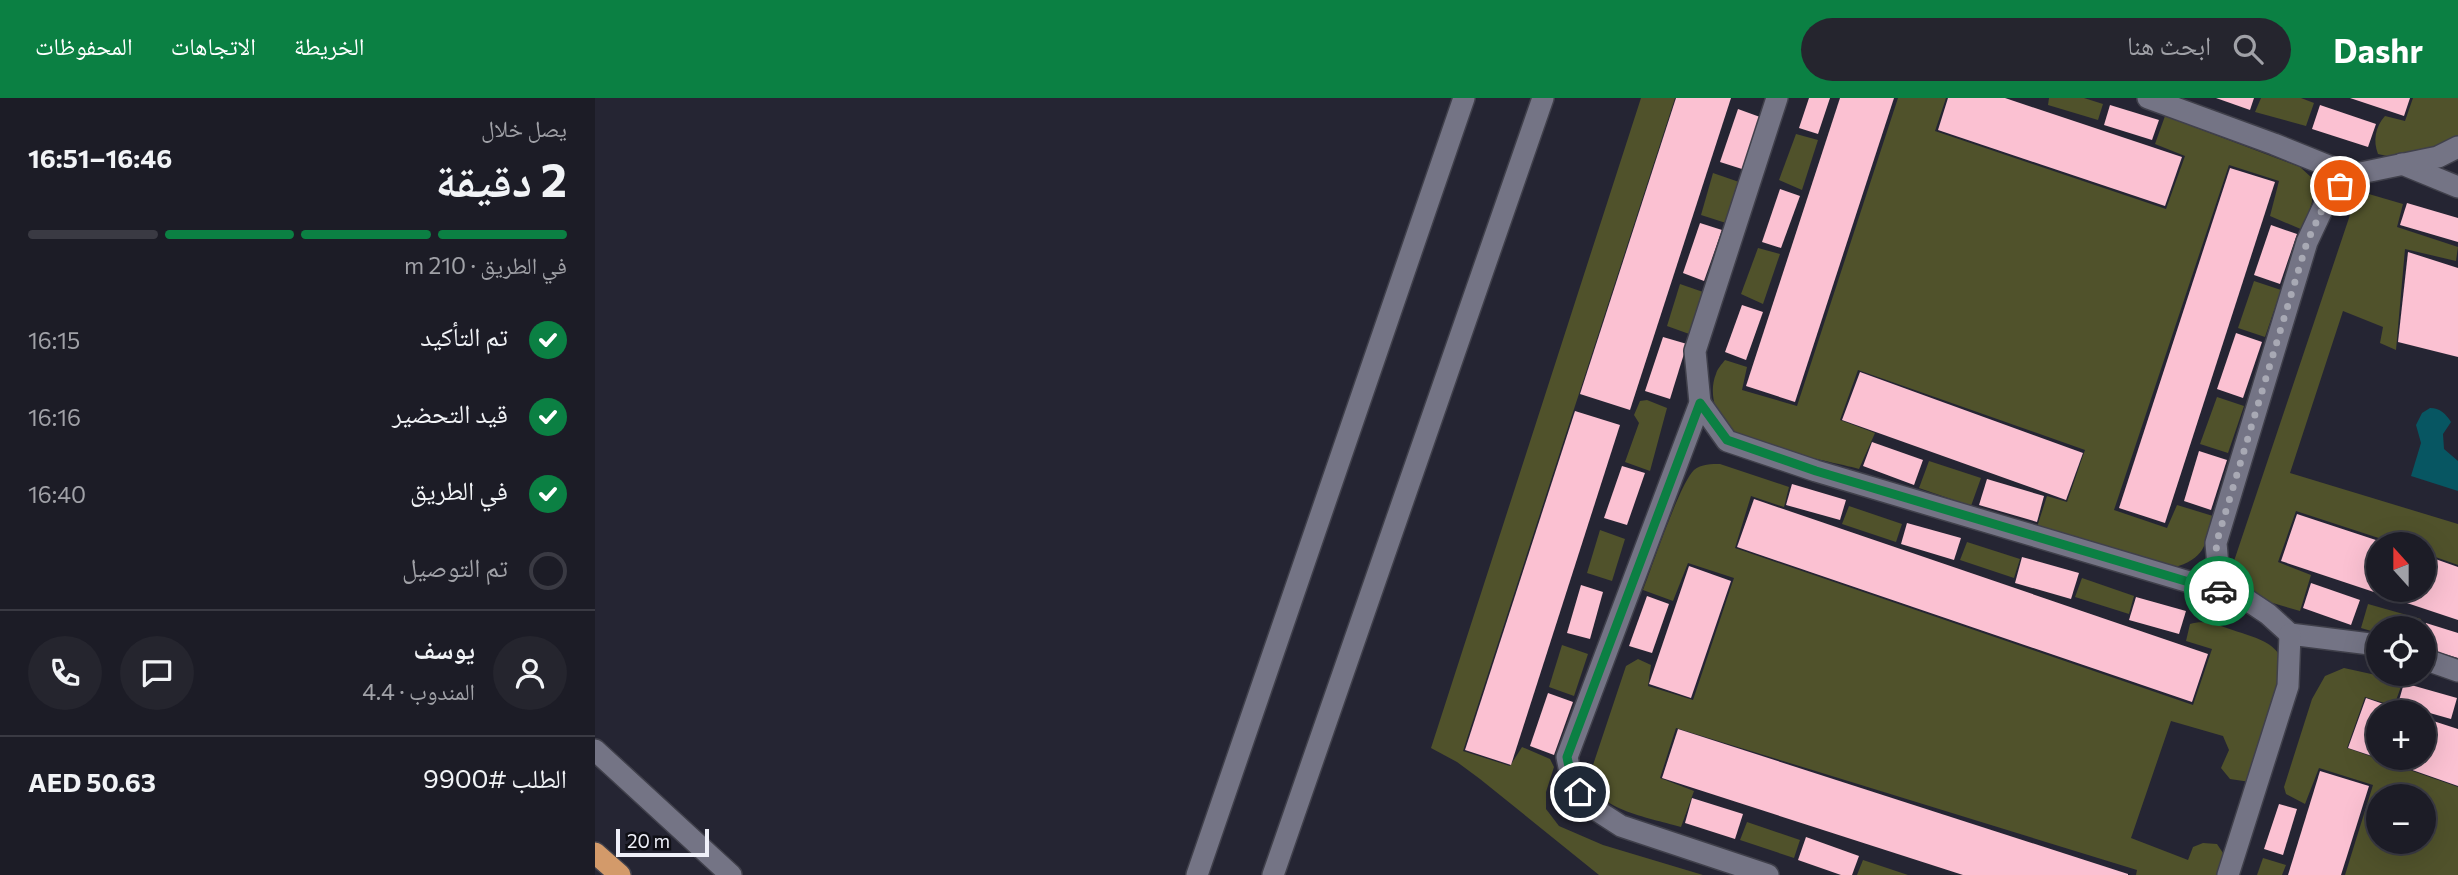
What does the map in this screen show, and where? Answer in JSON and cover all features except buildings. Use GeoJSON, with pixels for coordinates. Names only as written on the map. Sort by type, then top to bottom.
{"type":"FeatureCollection","features":[{"type":"Feature","properties":{"kind":"highway"},"geometry":{"type":"LineString","coordinates":[[595,853],[620,875]]}},
{"type":"Feature","properties":{"kind":"street"},"geometry":{"type":"LineString","coordinates":[[1197,875],[1464,98]]}},
{"type":"Feature","properties":{"kind":"street"},"geometry":{"type":"LineString","coordinates":[[1273,875],[1543,98]]}},
{"type":"Feature","properties":{"kind":"street"},"geometry":{"type":"LineString","coordinates":[[1768,875],[1621,826],[1590,806],[1571,777],[1567,757],[1700,403],[1695,351],[1777,98]]}},
{"type":"Feature","properties":{"kind":"street"},"geometry":{"type":"LineString","coordinates":[[2148,98],[2274,144],[2351,176]]}},
{"type":"Feature","properties":{"kind":"street"},"geometry":{"type":"LineString","coordinates":[[2366,644],[2290,634],[2269,614],[2219,578],[2216,544],[2307,242],[2329,195],[2351,176],[2438,157],[2458,146]]}},
{"type":"Feature","properties":{"kind":"street"},"geometry":{"type":"LineString","coordinates":[[2402,164],[2458,187]]}},
{"type":"Feature","properties":{"kind":"street"},"geometry":{"type":"LineString","coordinates":[[1700,403],[1727,440],[1816,471],[2244,598]]}},
{"type":"Feature","properties":{"kind":"street"},"geometry":{"type":"LineString","coordinates":[[2228,875],[2287,686],[2290,634]]}},
{"type":"Feature","properties":{"kind":"street"},"geometry":{"type":"LineString","coordinates":[[2436,663],[2458,671]]}},
{"type":"Feature","properties":{"kind":"street"},"geometry":{"type":"LineString","coordinates":[[595,750],[731,875]]}},
{"type":"Feature","properties":{"kind":"green space"},"geometry":{"type":"Polygon","coordinates":[[[1641,98],[1675,98],[1463,751],[1510,766],[1522,747],[1550,759],[1554,767],[1546,792],[1546,809],[1559,826],[1603,845],[1703,875],[1599,875],[1480,779],[1431,748],[1641,98]]]}},
{"type":"Feature","properties":{"kind":"green space"},"geometry":{"type":"Polygon","coordinates":[[[1898,98],[1946,98],[1935,131],[2166,209],[2185,156],[2155,144],[2165,116],[2300,167],[2312,178],[2312,202],[2303,230],[2270,216],[2279,181],[2229,165],[2114,510],[2167,528],[2177,505],[2213,516],[2202,550],[2192,560],[2173,568],[2037,527],[2047,496],[2067,502],[2085,450],[1858,370],[1840,420],[1875,433],[1859,469],[1751,440],[1736,433],[1718,414],[1713,387],[1717,372],[1725,360],[1747,367],[1742,390],[1797,406],[1898,98]]]}},
{"type":"Feature","properties":{"kind":"green space"},"geometry":{"type":"Polygon","coordinates":[[[2049,98],[2084,98],[2103,104],[2098,120],[2048,105],[2049,98]]]}},
{"type":"Feature","properties":{"kind":"green space"},"geometry":{"type":"Polygon","coordinates":[[[2261,98],[2301,98],[2314,103],[2306,126],[2255,112],[2261,98]]]}},
{"type":"Feature","properties":{"kind":"green space"},"geometry":{"type":"Polygon","coordinates":[[[2413,98],[2458,98],[2458,137],[2400,159],[2378,154],[2376,134],[2382,120],[2385,116],[2405,121],[2413,98]]]}},
{"type":"Feature","properties":{"kind":"green space"},"geometry":{"type":"Polygon","coordinates":[[[1796,134],[1818,140],[1802,190],[1779,180],[1796,134]]]}},
{"type":"Feature","properties":{"kind":"green space"},"geometry":{"type":"Polygon","coordinates":[[[1713,173],[1739,182],[1726,223],[1701,215],[1713,173]]]}},
{"type":"Feature","properties":{"kind":"green space"},"geometry":{"type":"Polygon","coordinates":[[[2362,192],[2403,204],[2397,227],[2458,247],[2456,261],[2405,249],[2396,350],[2380,343],[2383,327],[2343,311],[2290,473],[2458,524],[2458,565],[2436,557],[2436,532],[2366,534],[2296,511],[2278,562],[2311,575],[2300,611],[2249,596],[2231,570],[2356,197],[2362,192]]]}},
{"type":"Feature","properties":{"kind":"green space"},"geometry":{"type":"Polygon","coordinates":[[[1758,248],[1780,254],[1763,304],[1741,294],[1758,248]]]}},
{"type":"Feature","properties":{"kind":"green space"},"geometry":{"type":"Polygon","coordinates":[[[2254,281],[2281,290],[2265,337],[2238,328],[2254,281]]]}},
{"type":"Feature","properties":{"kind":"green space"},"geometry":{"type":"Polygon","coordinates":[[[1680,284],[1706,293],[1692,335],[1667,326],[1680,284]]]}},
{"type":"Feature","properties":{"kind":"green space"},"geometry":{"type":"Polygon","coordinates":[[[2217,397],[2244,406],[2228,453],[2200,444],[2217,397]]]}},
{"type":"Feature","properties":{"kind":"green space"},"geometry":{"type":"Polygon","coordinates":[[[1647,400],[1667,408],[1650,471],[1625,462],[1639,423],[1634,415],[1640,401],[1647,400]]]}},
{"type":"Feature","properties":{"kind":"green space"},"geometry":{"type":"Polygon","coordinates":[[[1929,461],[1981,478],[1971,506],[1919,488],[1929,461]]]}},
{"type":"Feature","properties":{"kind":"green space"},"geometry":{"type":"Polygon","coordinates":[[[1720,464],[1789,487],[1784,507],[1751,496],[1735,548],[2193,705],[2212,649],[2186,641],[2190,624],[2216,624],[2259,639],[2274,648],[2283,667],[2281,681],[2250,782],[2230,779],[2221,768],[2229,750],[2223,736],[2171,721],[2131,838],[2188,860],[2193,847],[2203,843],[2217,844],[2225,856],[2219,875],[2136,875],[2137,870],[1676,728],[1660,778],[1694,791],[1681,827],[1627,811],[1602,798],[1593,788],[1589,777],[1626,666],[1638,659],[1651,665],[1648,686],[1693,700],[1734,578],[1688,563],[1673,601],[1643,590],[1688,478],[1700,467],[1720,464]]]}},
{"type":"Feature","properties":{"kind":"green space"},"geometry":{"type":"Polygon","coordinates":[[[1849,506],[1902,524],[1896,542],[1842,524],[1849,506]]]}},
{"type":"Feature","properties":{"kind":"green space"},"geometry":{"type":"Polygon","coordinates":[[[1600,530],[1625,539],[1612,581],[1587,573],[1600,530]]]}},
{"type":"Feature","properties":{"kind":"green space"},"geometry":{"type":"Polygon","coordinates":[[[1967,542],[2020,559],[2014,578],[1960,560],[1967,542]]]}},
{"type":"Feature","properties":{"kind":"green space"},"geometry":{"type":"Polygon","coordinates":[[[2082,578],[2134,596],[2129,614],[2075,597],[2082,578]]]}},
{"type":"Feature","properties":{"kind":"green space"},"geometry":{"type":"Polygon","coordinates":[[[2368,604],[2410,616],[2366,616],[2366,629],[2361,628],[2368,604]]]}},
{"type":"Feature","properties":{"kind":"green space"},"geometry":{"type":"Polygon","coordinates":[[[1562,645],[1588,654],[1574,696],[1549,687],[1562,645]]]}},
{"type":"Feature","properties":{"kind":"green space"},"geometry":{"type":"Polygon","coordinates":[[[2344,668],[2366,673],[2366,686],[2401,686],[2396,700],[2365,697],[2347,748],[2366,755],[2366,770],[2410,770],[2458,787],[2458,875],[2345,875],[2366,808],[2366,854],[2436,854],[2436,784],[2370,784],[2319,768],[2305,804],[2286,794],[2284,787],[2312,699],[2325,676],[2344,668]]]}},
{"type":"Feature","properties":{"kind":"green space"},"geometry":{"type":"Polygon","coordinates":[[[1747,822],[1800,840],[1794,858],[1740,840],[1747,822]]]}},
{"type":"Feature","properties":{"kind":"green space"},"geometry":{"type":"Polygon","coordinates":[[[2263,858],[2286,865],[2282,875],[2257,875],[2263,858]]]}},
{"type":"Feature","properties":{"kind":"green space"},"geometry":{"type":"Polygon","coordinates":[[[1863,860],[1908,875],[1857,875],[1863,860]]]}},
{"type":"Feature","properties":{"kind":"water"},"geometry":{"type":"Polygon","coordinates":[[[2430,408],[2442,412],[2451,422],[2443,434],[2444,449],[2458,461],[2458,491],[2411,476],[2421,443],[2416,425],[2422,413],[2430,408]]]}},
{"type":"Feature","properties":{"kind":"way so far"},"geometry":{"type":"LineString","coordinates":[[2219,591],[2244,598],[2219,578],[2216,544],[2307,242],[2329,195],[2340,186]]}},
{"type":"Feature","properties":{"kind":"route"},"geometry":{"type":"LineString","coordinates":[[1580,792],[1571,777],[1567,757],[1700,403],[1727,440],[1816,471],[2219,591]]}}]}
